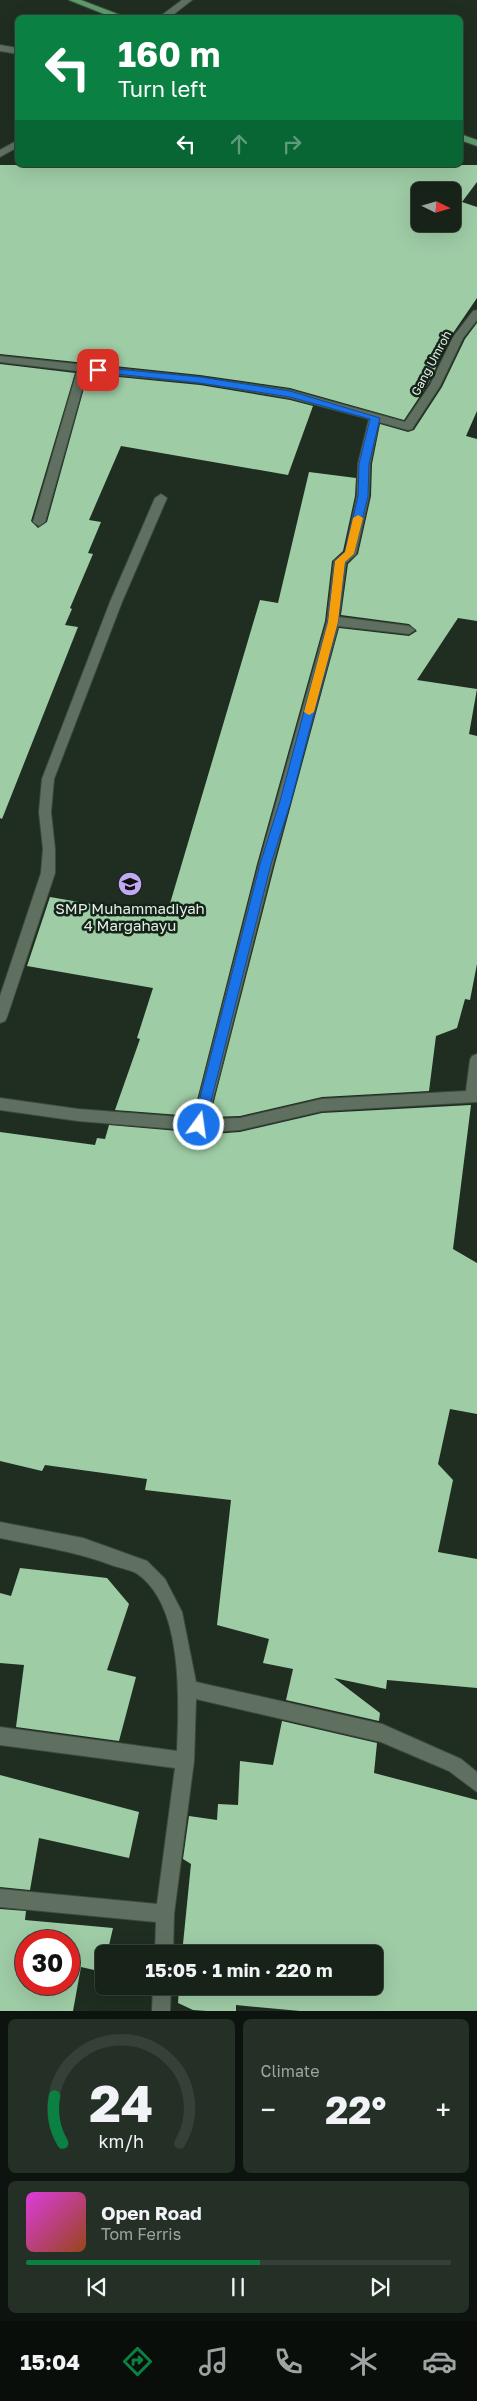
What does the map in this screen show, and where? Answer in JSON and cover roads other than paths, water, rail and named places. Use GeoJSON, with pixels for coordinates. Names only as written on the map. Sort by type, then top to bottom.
{"type":"FeatureCollection","features":[{"type":"Feature","properties":{"kind":"main road"},"geometry":{"type":"LineString","coordinates":[[72,0],[115,15]]}},
{"type":"Feature","properties":{"kind":"main road"},"geometry":{"type":"LineString","coordinates":[[463,138],[477,143]]}},
{"type":"Feature","properties":{"kind":"street"},"geometry":{"type":"LineString","coordinates":[[166,15],[188,0]]}},
{"type":"Feature","properties":{"kind":"street"},"geometry":{"type":"LineString","coordinates":[[0,48],[15,50]]}},
{"type":"Feature","properties":{"kind":"street"},"geometry":{"type":"LineString","coordinates":[[0,154],[15,144]]}},
{"type":"Feature","properties":{"kind":"street","name":"Gang Umroh"},"geometry":{"type":"LineString","coordinates":[[375,418],[408,426],[435,386],[458,337],[477,312]]}},
{"type":"Feature","properties":{"kind":"street"},"geometry":{"type":"LineString","coordinates":[[0,359],[200,380],[290,394],[375,418],[364,464],[363,496],[350,554],[340,561],[333,622],[285,801],[266,864],[199,1125]]}},
{"type":"Feature","properties":{"kind":"street"},"geometry":{"type":"LineString","coordinates":[[39,522],[82,368]]}},
{"type":"Feature","properties":{"kind":"street"},"geometry":{"type":"LineString","coordinates":[[0,1017],[48,873],[49,849],[45,812],[48,779],[116,602],[161,498]]}},
{"type":"Feature","properties":{"kind":"street"},"geometry":{"type":"LineString","coordinates":[[333,622],[409,630]]}},
{"type":"Feature","properties":{"kind":"street"},"geometry":{"type":"LineString","coordinates":[[0,1104],[78,1115],[199,1125],[240,1124],[338,1104],[475,1096],[477,1060]]}},
{"type":"Feature","properties":{"kind":"street"},"geometry":{"type":"LineString","coordinates":[[0,1530],[83,1546],[141,1567],[159,1585],[174,1612],[180,1636],[188,1689],[185,1761],[165,1914],[164,1945]]}},
{"type":"Feature","properties":{"kind":"street"},"geometry":{"type":"LineString","coordinates":[[188,1689],[382,1733],[455,1765],[477,1783]]}},
{"type":"Feature","properties":{"kind":"street"},"geometry":{"type":"LineString","coordinates":[[0,1736],[185,1761]]}},
{"type":"Feature","properties":{"kind":"street"},"geometry":{"type":"LineString","coordinates":[[0,1898],[165,1914]]}},
{"type":"Feature","properties":{"kind":"street"},"geometry":{"type":"LineString","coordinates":[[161,2011],[162,1995]]}},
{"type":"Feature","properties":{"kind":"place","name":"SMP Muhammadiyah 4 Margahayu"},"geometry":{"type":"Point","coordinates":[130,884]}}]}
